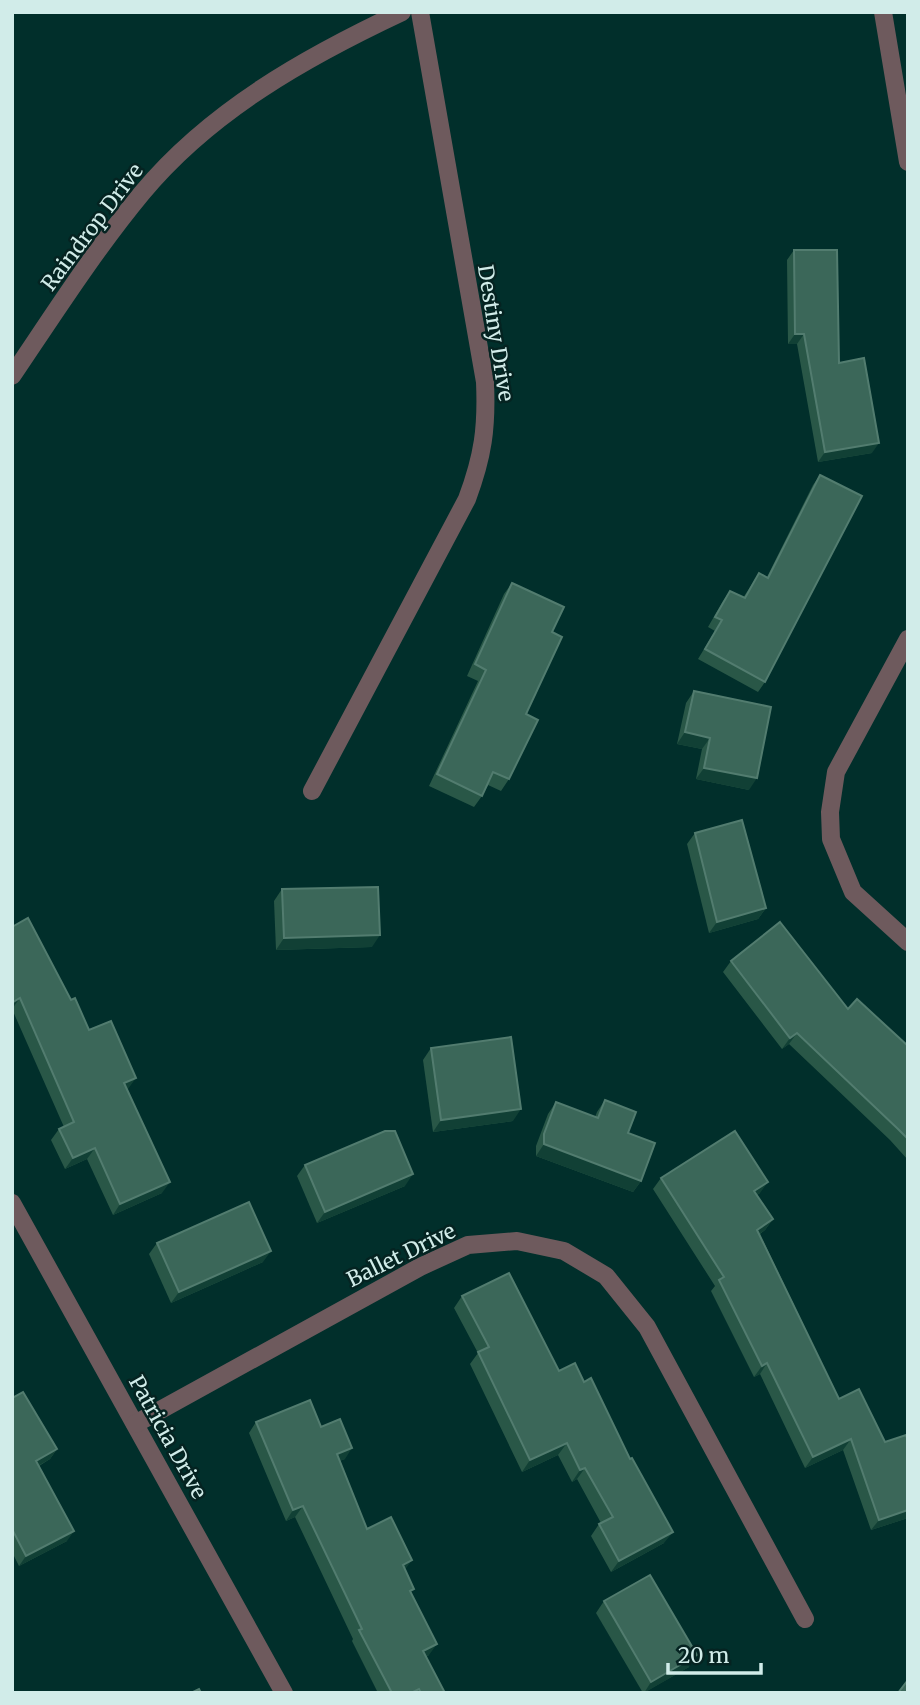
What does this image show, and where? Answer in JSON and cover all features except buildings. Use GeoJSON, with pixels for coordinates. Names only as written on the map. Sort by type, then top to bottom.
{"type":"FeatureCollection","features":[{"type":"Feature","properties":{"kind":"street","name":"Raindrop Drive"},"geometry":{"type":"LineString","coordinates":[[12,376],[105,241],[143,192],[187,147],[234,108],[285,73],[345,39],[402,12]]}},
{"type":"Feature","properties":{"kind":"street","name":"Destiny Drive"},"geometry":{"type":"LineString","coordinates":[[312,791],[467,499],[481,461],[487,422],[485,382],[420,12]]}},
{"type":"Feature","properties":{"kind":"street"},"geometry":{"type":"LineString","coordinates":[[883,12],[908,162]]}},
{"type":"Feature","properties":{"kind":"street"},"geometry":{"type":"LineString","coordinates":[[908,639],[836,772],[830,811],[831,839],[853,892],[908,942]]}},
{"type":"Feature","properties":{"kind":"street","name":"Patricia Drive"},"geometry":{"type":"LineString","coordinates":[[12,1203],[284,1693]]}},
{"type":"Feature","properties":{"kind":"street","name":"Ballet Drive"},"geometry":{"type":"LineString","coordinates":[[135,1424],[420,1267],[468,1245],[517,1241],[564,1251],[606,1276],[647,1327],[805,1619]]}}]}
